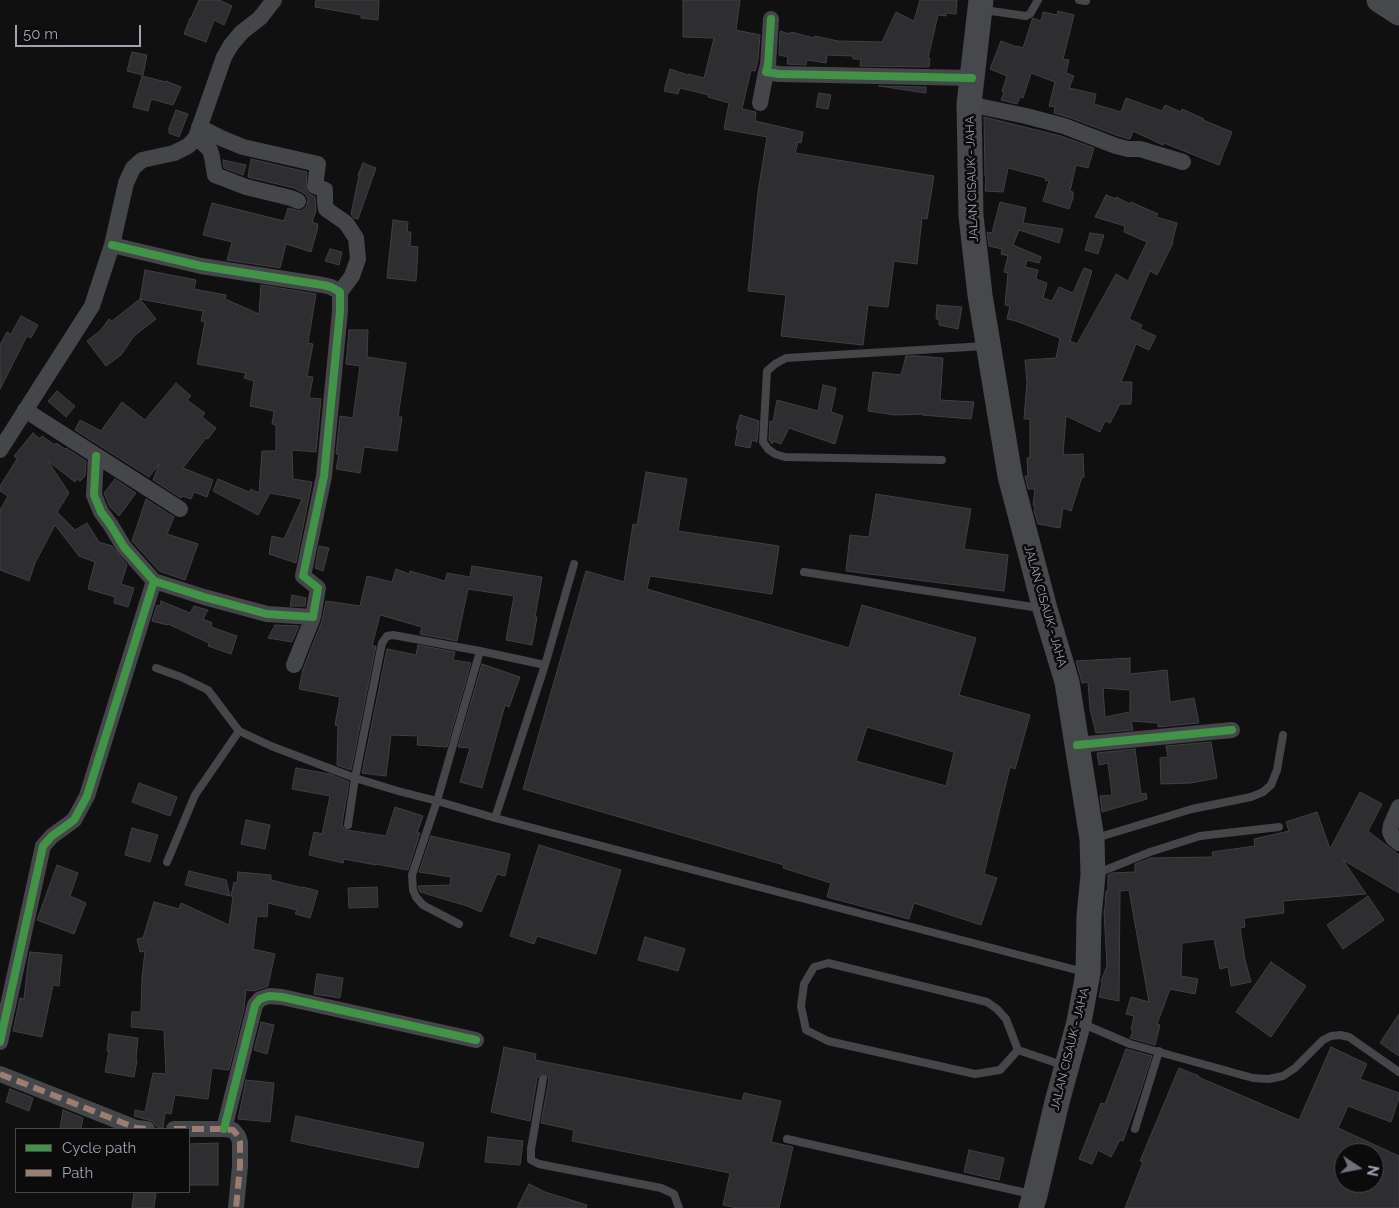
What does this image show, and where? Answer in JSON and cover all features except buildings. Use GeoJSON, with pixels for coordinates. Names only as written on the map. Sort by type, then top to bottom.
{"type":"FeatureCollection","features":[{"type":"Feature","properties":{"kind":"main road"},"geometry":{"type":"LineString","coordinates":[[1379,0],[1399,13]]}},
{"type":"Feature","properties":{"kind":"main road","name":"JALAN CISAUK - JAHA"},"geometry":{"type":"LineString","coordinates":[[980,5],[969,104],[972,216],[980,295],[1010,476],[1045,609],[1067,682],[1092,839],[1093,875],[1089,916],[1088,973],[1079,1022],[1033,1201]]}},
{"type":"Feature","properties":{"kind":"street"},"geometry":{"type":"LineString","coordinates":[[0,450],[92,306],[112,245],[126,183],[133,168],[142,160],[180,151],[188,146],[198,132],[215,81],[228,51],[242,32],[260,18],[274,0]]}},
{"type":"Feature","properties":{"kind":"street"},"geometry":{"type":"LineString","coordinates":[[760,103],[768,65],[771,19]]}},
{"type":"Feature","properties":{"kind":"street"},"geometry":{"type":"LineString","coordinates":[[766,72],[778,74],[972,78]]}},
{"type":"Feature","properties":{"kind":"street"},"geometry":{"type":"LineString","coordinates":[[969,104],[1064,126],[1128,150],[1140,149],[1183,162]]}},
{"type":"Feature","properties":{"kind":"street"},"geometry":{"type":"LineString","coordinates":[[198,132],[210,150],[215,175],[246,187],[298,201]]}},
{"type":"Feature","properties":{"kind":"street"},"geometry":{"type":"LineString","coordinates":[[198,132],[244,147],[318,164],[315,186],[325,190],[326,209],[346,223],[356,238],[358,259],[352,276],[340,292],[340,311],[324,476],[303,576],[318,588],[313,617],[294,665]]}},
{"type":"Feature","properties":{"kind":"street"},"geometry":{"type":"LineString","coordinates":[[112,245],[201,266],[324,285],[340,292]]}},
{"type":"Feature","properties":{"kind":"street"},"geometry":{"type":"LineString","coordinates":[[25,410],[180,508]]}},
{"type":"Feature","properties":{"kind":"street"},"geometry":{"type":"LineString","coordinates":[[96,456],[94,495],[101,512],[124,547],[154,581],[267,614],[313,617]]}},
{"type":"Feature","properties":{"kind":"street"},"geometry":{"type":"LineString","coordinates":[[0,1042],[43,846],[52,836],[74,820],[87,796],[154,581]]}},
{"type":"Feature","properties":{"kind":"street"},"geometry":{"type":"LineString","coordinates":[[1078,745],[1232,730]]}},
{"type":"Feature","properties":{"kind":"street"},"geometry":{"type":"LineString","coordinates":[[1399,807],[1390,832],[1399,843]]}},
{"type":"Feature","properties":{"kind":"street"},"geometry":{"type":"LineString","coordinates":[[224,1129],[255,1005],[260,998],[269,996],[282,997],[476,1040]]}},
{"type":"Feature","properties":{"kind":"street"},"geometry":{"type":"LineString","coordinates":[[0,1074],[136,1128]]}},
{"type":"Feature","properties":{"kind":"street"},"geometry":{"type":"LineString","coordinates":[[190,1129],[233,1130],[238,1136],[240,1142],[240,1166],[236,1208]]}},
{"type":"Feature","properties":{"kind":"lane"},"geometry":{"type":"LineString","coordinates":[[980,5],[1026,16],[1030,14],[1038,0]]}},
{"type":"Feature","properties":{"kind":"lane"},"geometry":{"type":"LineString","coordinates":[[942,460],[785,457],[776,454],[768,449],[763,442],[767,371],[786,358],[988,346]]}},
{"type":"Feature","properties":{"kind":"lane"},"geometry":{"type":"LineString","coordinates":[[495,818],[545,665],[574,564]]}},
{"type":"Feature","properties":{"kind":"lane"},"geometry":{"type":"LineString","coordinates":[[804,572],[1045,609]]}},
{"type":"Feature","properties":{"kind":"lane"},"geometry":{"type":"LineString","coordinates":[[348,825],[355,778],[382,643],[387,636],[393,635],[545,665]]}},
{"type":"Feature","properties":{"kind":"lane"},"geometry":{"type":"LineString","coordinates":[[459,924],[423,904],[416,897],[413,890],[412,875],[437,801],[480,651]]}},
{"type":"Feature","properties":{"kind":"lane"},"geometry":{"type":"LineString","coordinates":[[156,668],[208,690],[239,731],[271,746],[355,778],[495,818],[1088,973]]}},
{"type":"Feature","properties":{"kind":"lane"},"geometry":{"type":"LineString","coordinates":[[167,862],[195,794],[239,731]]}},
{"type":"Feature","properties":{"kind":"lane"},"geometry":{"type":"LineString","coordinates":[[1092,839],[1192,809],[1251,797],[1263,792],[1271,785],[1277,770],[1283,736]]}},
{"type":"Feature","properties":{"kind":"lane"},"geometry":{"type":"LineString","coordinates":[[1093,875],[1150,852],[1200,836],[1279,827]]}},
{"type":"Feature","properties":{"kind":"lane"},"geometry":{"type":"LineString","coordinates":[[828,963],[988,1002],[1006,1019],[1018,1050],[1000,1070],[974,1074],[828,1041],[806,1030],[800,1006],[804,984],[814,967],[828,963]]}},
{"type":"Feature","properties":{"kind":"lane"},"geometry":{"type":"LineString","coordinates":[[1079,1022],[1130,1044],[1253,1078],[1268,1079],[1283,1076],[1296,1068],[1323,1040],[1331,1036],[1340,1035],[1349,1037],[1399,1072]]}},
{"type":"Feature","properties":{"kind":"lane"},"geometry":{"type":"LineString","coordinates":[[1018,1050],[1067,1066]]}},
{"type":"Feature","properties":{"kind":"lane"},"geometry":{"type":"LineString","coordinates":[[1135,1129],[1158,1051]]}},
{"type":"Feature","properties":{"kind":"lane"},"geometry":{"type":"LineString","coordinates":[[543,1079],[531,1149],[532,1160],[539,1164],[661,1188],[674,1194],[679,1208]]}},
{"type":"Feature","properties":{"kind":"lane"},"geometry":{"type":"LineString","coordinates":[[788,1139],[1033,1201]]}},
{"type":"Feature","properties":{"kind":"marked path"},"geometry":{"type":"LineString","coordinates":[[0,1074],[136,1128]]}},
{"type":"Feature","properties":{"kind":"marked path"},"geometry":{"type":"LineString","coordinates":[[190,1129],[233,1130],[238,1136],[240,1142],[240,1166],[236,1208]]}},
{"type":"Feature","properties":{"kind":"cycle path"},"geometry":{"type":"LineString","coordinates":[[771,19],[766,72],[779,74],[972,78]]}},
{"type":"Feature","properties":{"kind":"cycle path"},"geometry":{"type":"LineString","coordinates":[[96,456],[94,495],[101,512],[124,547],[154,581],[267,614],[313,617],[318,588],[303,576],[324,476],[340,311],[340,292],[323,285],[201,266],[112,245]]}},
{"type":"Feature","properties":{"kind":"cycle path"},"geometry":{"type":"LineString","coordinates":[[0,1042],[43,846],[52,836],[74,820],[87,796],[154,581]]}},
{"type":"Feature","properties":{"kind":"cycle path"},"geometry":{"type":"LineString","coordinates":[[1077,745],[1232,730]]}},
{"type":"Feature","properties":{"kind":"cycle path"},"geometry":{"type":"LineString","coordinates":[[224,1129],[255,1005],[260,999],[269,996],[282,997],[476,1040]]}}]}
